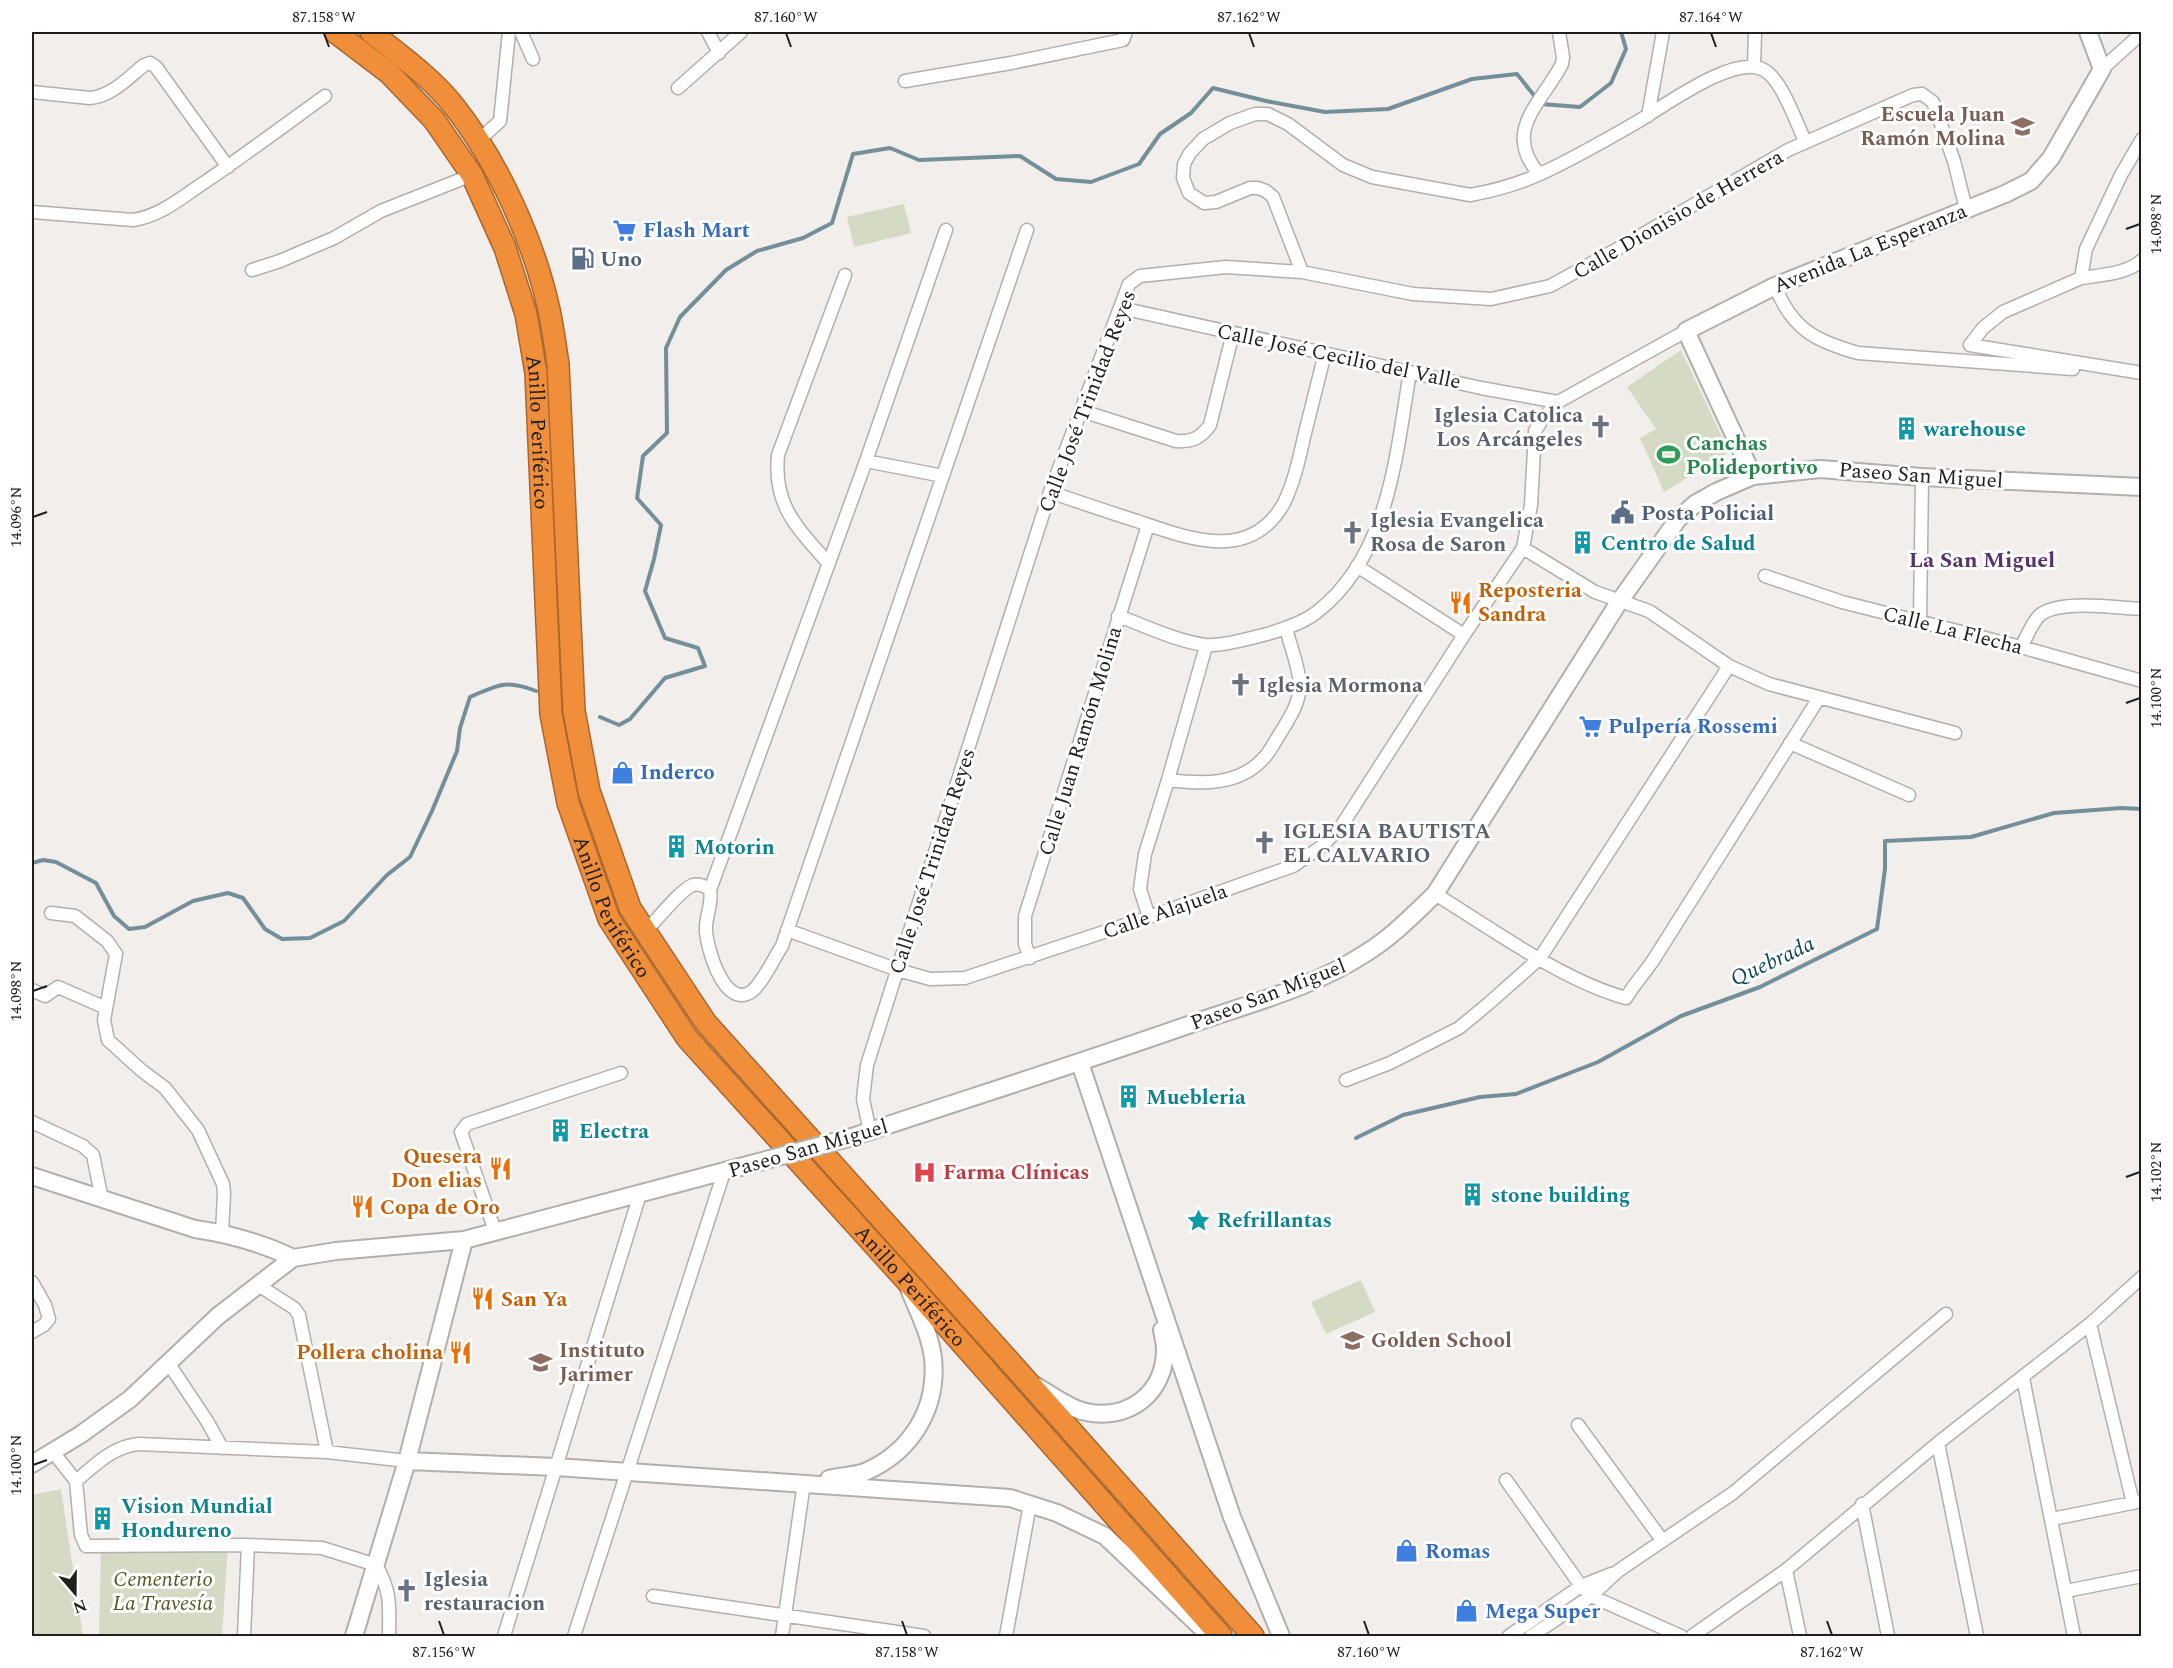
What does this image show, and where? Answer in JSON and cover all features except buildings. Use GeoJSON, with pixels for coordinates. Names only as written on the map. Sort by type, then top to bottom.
{"type":"FeatureCollection","features":[{"type":"Feature","properties":{"kind":"highway","name":"Anillo Periférico"},"geometry":{"type":"LineString","coordinates":[[335,32],[389,73],[434,120],[472,175],[505,248],[526,314],[536,373],[551,714],[568,803],[609,919],[687,1038],[905,1279],[1221,1636]]}},
{"type":"Feature","properties":{"kind":"highway","name":"Anillo Periférico"},"geometry":{"type":"LineString","coordinates":[[371,32],[425,76],[453,105],[496,168],[528,240],[549,309],[558,364],[574,711],[589,791],[630,908],[706,1023],[1253,1636]]}},
{"type":"Feature","properties":{"kind":"street"},"geometry":{"type":"LineString","coordinates":[[477,141],[500,121],[508,32]]}},
{"type":"Feature","properties":{"kind":"street"},"geometry":{"type":"LineString","coordinates":[[521,32],[533,59]]}},
{"type":"Feature","properties":{"kind":"street"},"geometry":{"type":"LineString","coordinates":[[708,32],[719,53]]}},
{"type":"Feature","properties":{"kind":"street"},"geometry":{"type":"LineString","coordinates":[[678,88],[741,32]]}},
{"type":"Feature","properties":{"kind":"street"},"geometry":{"type":"LineString","coordinates":[[905,81],[1011,63],[1123,40],[1126,32]]}},
{"type":"Feature","properties":{"kind":"street"},"geometry":{"type":"LineString","coordinates":[[1539,174],[1533,167],[1525,149],[1524,128],[1562,64],[1559,32]]}},
{"type":"Feature","properties":{"kind":"street"},"geometry":{"type":"LineString","coordinates":[[1648,116],[1663,32]]}},
{"type":"Feature","properties":{"kind":"street"},"geometry":{"type":"LineString","coordinates":[[1754,66],[1755,32]]}},
{"type":"Feature","properties":{"kind":"street"},"geometry":{"type":"LineString","coordinates":[[2088,32],[2102,69],[2142,33]]}},
{"type":"Feature","properties":{"kind":"street"},"geometry":{"type":"LineString","coordinates":[[32,92],[100,97],[150,63],[156,67],[228,167]]}},
{"type":"Feature","properties":{"kind":"street"},"geometry":{"type":"LineString","coordinates":[[1302,272],[1273,196],[1266,191],[1250,188],[1216,202],[1204,203],[1189,193],[1183,178],[1184,164],[1190,153],[1203,139],[1230,123],[1255,114],[1268,114],[1288,124],[1343,165],[1372,177],[1470,195],[1486,193],[1539,174],[1648,116],[1701,82],[1733,70],[1754,66],[1766,71],[1775,80],[1805,141]]}},
{"type":"Feature","properties":{"kind":"street","name":"Avenida La Esperanza"},"geometry":{"type":"LineString","coordinates":[[1558,402],[1686,331],[1775,286],[1966,209],[2031,180],[2051,158],[2102,69]]}},
{"type":"Feature","properties":{"kind":"street","name":"Calle Dionisio de Herrera"},"geometry":{"type":"LineString","coordinates":[[1302,272],[1413,294],[1491,299],[1550,286],[1805,141],[1913,95],[1922,94],[1933,102],[1954,161],[1966,209]]}},
{"type":"Feature","properties":{"kind":"street"},"geometry":{"type":"LineString","coordinates":[[32,212],[133,220],[148,218],[161,212],[228,167],[325,96]]}},
{"type":"Feature","properties":{"kind":"street"},"geometry":{"type":"LineString","coordinates":[[2081,278],[2086,249],[2121,174],[2142,139]]}},
{"type":"Feature","properties":{"kind":"street"},"geometry":{"type":"LineString","coordinates":[[252,270],[334,238],[381,211],[472,175]]}},
{"type":"Feature","properties":{"kind":"street"},"geometry":{"type":"LineString","coordinates":[[946,231],[866,461],[710,890],[712,899],[706,927],[707,941],[725,986],[732,993],[741,995],[749,993],[756,987],[782,946],[1027,230]]}},
{"type":"Feature","properties":{"kind":"street"},"geometry":{"type":"LineString","coordinates":[[2142,260],[2124,269],[2081,278],[2003,312],[1983,328],[1970,345],[2142,374]]}},
{"type":"Feature","properties":{"kind":"street","name":"Calle José Trinidad Reyes"},"geometry":{"type":"LineString","coordinates":[[870,1132],[863,1099],[867,1065],[1050,492],[1129,284],[1140,276],[1226,267],[1302,272]]}},
{"type":"Feature","properties":{"kind":"street"},"geometry":{"type":"LineString","coordinates":[[828,563],[795,525],[785,507],[776,474],[778,455],[845,275]]}},
{"type":"Feature","properties":{"kind":"street"},"geometry":{"type":"LineString","coordinates":[[1775,286],[1788,313],[1813,337],[1858,353],[2142,374]]}},
{"type":"Feature","properties":{"kind":"street","name":"Calle José Cecilio del Valle"},"geometry":{"type":"LineString","coordinates":[[1121,308],[1558,402]]}},
{"type":"Feature","properties":{"kind":"street"},"geometry":{"type":"LineString","coordinates":[[1686,331],[1753,476]]}},
{"type":"Feature","properties":{"kind":"street"},"geometry":{"type":"LineString","coordinates":[[1082,411],[1176,441],[1187,442],[1196,439],[1210,424],[1233,333]]}},
{"type":"Feature","properties":{"kind":"street"},"geometry":{"type":"LineString","coordinates":[[1050,492],[1184,537],[1211,542],[1234,540],[1253,533],[1270,520],[1283,504],[1293,480],[1325,353]]}},
{"type":"Feature","properties":{"kind":"street"},"geometry":{"type":"LineString","coordinates":[[1119,616],[1206,646],[1246,639],[1286,628],[1316,613],[1343,588],[1376,528],[1391,486],[1410,372]]}},
{"type":"Feature","properties":{"kind":"street","name":"Calle Alajuela"},"geometry":{"type":"LineString","coordinates":[[787,930],[898,970],[930,979],[966,978],[1030,958],[1293,866],[1321,847],[1342,825],[1522,548],[1531,505],[1535,431],[1558,402]]}},
{"type":"Feature","properties":{"kind":"street"},"geometry":{"type":"LineString","coordinates":[[866,461],[943,476]]}},
{"type":"Feature","properties":{"kind":"street","name":"Paseo San Miguel"},"geometry":{"type":"LineString","coordinates":[[293,1258],[336,1251],[464,1240],[732,1170],[870,1132],[1080,1063],[1298,987],[1334,972],[1367,953],[1398,930],[1435,894],[1619,602],[1678,519],[1695,504],[1753,476],[1820,469],[1922,477],[2142,487]]}},
{"type":"Feature","properties":{"kind":"street"},"geometry":{"type":"LineString","coordinates":[[1920,621],[1922,477]]}},
{"type":"Feature","properties":{"kind":"street","name":"Calle Juan Ramón Molina"},"geometry":{"type":"LineString","coordinates":[[1030,958],[1025,944],[1025,916],[1148,525]]}},
{"type":"Feature","properties":{"kind":"street"},"geometry":{"type":"LineString","coordinates":[[1522,548],[1595,592],[1649,611],[1729,666],[1769,684],[1955,733]]}},
{"type":"Feature","properties":{"kind":"street"},"geometry":{"type":"LineString","coordinates":[[1357,566],[1464,635]]}},
{"type":"Feature","properties":{"kind":"street","name":"Calle La Flecha"},"geometry":{"type":"LineString","coordinates":[[1765,576],[1842,602],[2021,647],[2142,681]]}},
{"type":"Feature","properties":{"kind":"street"},"geometry":{"type":"LineString","coordinates":[[2021,647],[2038,617],[2045,611],[2072,606],[2142,609]]}},
{"type":"Feature","properties":{"kind":"street"},"geometry":{"type":"LineString","coordinates":[[1168,780],[1200,783],[1234,778],[1250,770],[1264,758],[1294,711],[1299,696],[1300,682],[1286,628]]}},
{"type":"Feature","properties":{"kind":"street"},"geometry":{"type":"LineString","coordinates":[[1149,917],[1140,889],[1145,854],[1206,646]]}},
{"type":"Feature","properties":{"kind":"street"},"geometry":{"type":"LineString","coordinates":[[1346,1080],[1409,1054],[1459,1028],[1540,958],[1729,666]]}},
{"type":"Feature","properties":{"kind":"street"},"geometry":{"type":"LineString","coordinates":[[1435,894],[1584,982],[1626,998],[1634,983],[1644,974],[1654,959],[1819,698]]}},
{"type":"Feature","properties":{"kind":"street"},"geometry":{"type":"LineString","coordinates":[[1790,743],[1909,795]]}},
{"type":"Feature","properties":{"kind":"street"},"geometry":{"type":"LineString","coordinates":[[645,932],[685,890],[694,885],[704,885],[710,890]]}},
{"type":"Feature","properties":{"kind":"street"},"geometry":{"type":"LineString","coordinates":[[51,913],[75,916],[107,941],[116,954],[104,1020],[108,1040],[165,1088],[198,1130],[223,1184],[222,1233]]}},
{"type":"Feature","properties":{"kind":"street"},"geometry":{"type":"LineString","coordinates":[[32,990],[45,996],[58,987],[106,1008]]}},
{"type":"Feature","properties":{"kind":"street"},"geometry":{"type":"LineString","coordinates":[[1080,1063],[1232,1517],[1281,1636]]}},
{"type":"Feature","properties":{"kind":"street"},"geometry":{"type":"LineString","coordinates":[[495,1231],[461,1132],[462,1129],[467,1124],[621,1073]]}},
{"type":"Feature","properties":{"kind":"street"},"geometry":{"type":"LineString","coordinates":[[32,1122],[83,1146],[93,1155],[102,1200]]}},
{"type":"Feature","properties":{"kind":"street"},"geometry":{"type":"LineString","coordinates":[[574,1636],[627,1473],[732,1170]]}},
{"type":"Feature","properties":{"kind":"street"},"geometry":{"type":"LineString","coordinates":[[32,1176],[195,1229],[222,1233],[269,1246],[293,1258],[218,1317],[130,1399],[80,1435],[32,1464]]}},
{"type":"Feature","properties":{"kind":"street"},"geometry":{"type":"LineString","coordinates":[[504,1636],[640,1194]]}},
{"type":"Feature","properties":{"kind":"street"},"geometry":{"type":"LineString","coordinates":[[354,1636],[408,1461],[464,1240]]}},
{"type":"Feature","properties":{"kind":"street"},"geometry":{"type":"LineString","coordinates":[[1692,1636],[1786,1570],[1862,1504],[2090,1324],[2142,1277]]}},
{"type":"Feature","properties":{"kind":"street"},"geometry":{"type":"LineString","coordinates":[[804,1483],[863,1473],[895,1455],[918,1431],[933,1390],[933,1358],[926,1329],[905,1279]]}},
{"type":"Feature","properties":{"kind":"street"},"geometry":{"type":"LineString","coordinates":[[32,1282],[49,1315],[44,1325],[32,1332]]}},
{"type":"Feature","properties":{"kind":"street"},"geometry":{"type":"LineString","coordinates":[[258,1285],[294,1308],[299,1315],[327,1452]]}},
{"type":"Feature","properties":{"kind":"street"},"geometry":{"type":"LineString","coordinates":[[1026,1380],[1084,1412],[1102,1414],[1122,1411],[1142,1403],[1161,1372],[1165,1349],[1158,1293]]}},
{"type":"Feature","properties":{"kind":"street"},"geometry":{"type":"LineString","coordinates":[[1531,1636],[1591,1596],[1618,1571],[1733,1492],[1946,1314]]}},
{"type":"Feature","properties":{"kind":"street"},"geometry":{"type":"LineString","coordinates":[[2052,1519],[2137,1502],[2090,1324]]}},
{"type":"Feature","properties":{"kind":"street"},"geometry":{"type":"LineString","coordinates":[[169,1364],[222,1448]]}},
{"type":"Feature","properties":{"kind":"street"},"geometry":{"type":"LineString","coordinates":[[2023,1378],[2074,1636]]}},
{"type":"Feature","properties":{"kind":"street"},"geometry":{"type":"LineString","coordinates":[[1578,1425],[1662,1540]]}},
{"type":"Feature","properties":{"kind":"street"},"geometry":{"type":"LineString","coordinates":[[1938,1443],[1977,1636]]}},
{"type":"Feature","properties":{"kind":"street"},"geometry":{"type":"LineString","coordinates":[[76,1481],[113,1451],[127,1445],[138,1444],[327,1452],[408,1461],[556,1467],[1010,1498],[1057,1513],[1105,1536],[1211,1636]]}},
{"type":"Feature","properties":{"kind":"street"},"geometry":{"type":"LineString","coordinates":[[53,1452],[76,1481],[81,1535],[86,1546],[248,1545],[322,1548],[376,1565],[389,1597],[389,1636]]}},
{"type":"Feature","properties":{"kind":"street"},"geometry":{"type":"LineString","coordinates":[[1506,1480],[1581,1586],[1591,1596],[1682,1636]]}},
{"type":"Feature","properties":{"kind":"street"},"geometry":{"type":"LineString","coordinates":[[782,1636],[804,1483]]}},
{"type":"Feature","properties":{"kind":"street"},"geometry":{"type":"LineString","coordinates":[[1006,1636],[1030,1504]]}},
{"type":"Feature","properties":{"kind":"street"},"geometry":{"type":"LineString","coordinates":[[1862,1504],[1888,1636]]}},
{"type":"Feature","properties":{"kind":"street"},"geometry":{"type":"LineString","coordinates":[[244,1636],[248,1545]]}},
{"type":"Feature","properties":{"kind":"street"},"geometry":{"type":"LineString","coordinates":[[1786,1570],[1800,1636]]}},
{"type":"Feature","properties":{"kind":"street"},"geometry":{"type":"LineString","coordinates":[[1509,1636],[1581,1586],[1618,1571]]}},
{"type":"Feature","properties":{"kind":"street"},"geometry":{"type":"LineString","coordinates":[[2066,1591],[2142,1576]]}},
{"type":"Feature","properties":{"kind":"street"},"geometry":{"type":"LineString","coordinates":[[653,1596],[786,1614],[903,1635],[924,1636]]}},
{"type":"Feature","properties":{"kind":"green space"},"geometry":{"type":"Polygon","coordinates":[[[904,204],[911,233],[854,247],[847,217],[904,204]]]}},
{"type":"Feature","properties":{"kind":"green space"},"geometry":{"type":"Polygon","coordinates":[[[1681,350],[1729,452],[1664,492],[1640,438],[1656,429],[1627,387],[1681,350]]]}},
{"type":"Feature","properties":{"kind":"green space"},"geometry":{"type":"Polygon","coordinates":[[[1361,1280],[1375,1312],[1326,1334],[1311,1302],[1361,1280]]]}},
{"type":"Feature","properties":{"kind":"green space"},"geometry":{"type":"Polygon","coordinates":[[[61,1489],[83,1636],[32,1636],[32,1495],[61,1489]]]}},
{"type":"Feature","properties":{"kind":"green space","name":"Cementerio La Travesía"},"geometry":{"type":"Polygon","coordinates":[[[228,1546],[222,1636],[99,1636],[101,1547],[228,1546]]]}},
{"type":"Feature","properties":{"kind":"waterway"},"geometry":{"type":"LineString","coordinates":[[1541,104],[1580,107],[1611,83],[1626,49],[1621,32]]}},
{"type":"Feature","properties":{"kind":"waterway"},"geometry":{"type":"LineString","coordinates":[[600,717],[619,725],[630,719],[665,678],[705,666],[698,648],[665,638],[645,591],[661,525],[637,498],[643,456],[667,433],[666,348],[680,317],[726,270],[757,251],[803,238],[832,223],[853,154],[890,148],[919,160],[1020,156],[1056,179],[1091,182],[1139,164],[1160,134],[1191,113],[1213,88],[1325,112],[1388,109],[1472,79],[1517,74],[1536,98]]}},
{"type":"Feature","properties":{"kind":"waterway"},"geometry":{"type":"LineString","coordinates":[[32,863],[43,860],[56,862],[96,883],[114,916],[129,929],[145,927],[193,901],[228,893],[243,898],[265,929],[282,939],[310,938],[344,921],[387,875],[410,857],[457,751],[460,728],[470,697],[488,689],[509,684],[536,691]]}},
{"type":"Feature","properties":{"kind":"waterway","name":"Quebrada"},"geometry":{"type":"LineString","coordinates":[[1356,1138],[1403,1115],[1480,1097],[1516,1094],[1598,1062],[1681,1016],[1760,987],[1877,929],[1885,869],[1885,841],[1971,837],[2054,813],[2121,808],[2142,809]]}},
{"type":"Feature","properties":{"kind":"place","name":"Escuela Juan Ramón Molina"},"geometry":{"type":"Point","coordinates":[2023,126]}},
{"type":"Feature","properties":{"kind":"place","name":"Flash Mart"},"geometry":{"type":"Point","coordinates":[625,230]}},
{"type":"Feature","properties":{"kind":"place","name":"Uno"},"geometry":{"type":"Point","coordinates":[582,259]}},
{"type":"Feature","properties":{"kind":"place","name":"Iglesia Catolica Los Arcángeles"},"geometry":{"type":"Point","coordinates":[1601,427]}},
{"type":"Feature","properties":{"kind":"place","name":"warehouse"},"geometry":{"type":"Point","coordinates":[1906,429]}},
{"type":"Feature","properties":{"kind":"place","name":"Canchas Polideportivo"},"geometry":{"type":"Point","coordinates":[1668,455]}},
{"type":"Feature","properties":{"kind":"place","name":"Posta Policial"},"geometry":{"type":"Point","coordinates":[1623,513]}},
{"type":"Feature","properties":{"kind":"place","name":"Iglesia Evangelica Rosa de Saron"},"geometry":{"type":"Point","coordinates":[1352,532]}},
{"type":"Feature","properties":{"kind":"place","name":"Centro de Salud"},"geometry":{"type":"Point","coordinates":[1583,543]}},
{"type":"Feature","properties":{"kind":"place","name":"Reposteria Sandra"},"geometry":{"type":"Point","coordinates":[1460,602]}},
{"type":"Feature","properties":{"kind":"place","name":"Iglesia Mormona"},"geometry":{"type":"Point","coordinates":[1240,685]}},
{"type":"Feature","properties":{"kind":"place","name":"Pulpería Rossemi"},"geometry":{"type":"Point","coordinates":[1590,726]}},
{"type":"Feature","properties":{"kind":"place","name":"Inderco"},"geometry":{"type":"Point","coordinates":[622,772]}},
{"type":"Feature","properties":{"kind":"place","name":"IGLESIA BAUTISTA EL CALVARIO"},"geometry":{"type":"Point","coordinates":[1265,843]}},
{"type":"Feature","properties":{"kind":"place","name":"Motorin"},"geometry":{"type":"Point","coordinates":[676,847]}},
{"type":"Feature","properties":{"kind":"place","name":"Muebleria"},"geometry":{"type":"Point","coordinates":[1128,1097]}},
{"type":"Feature","properties":{"kind":"place","name":"Electra"},"geometry":{"type":"Point","coordinates":[561,1131]}},
{"type":"Feature","properties":{"kind":"place","name":"Quesera Don elias"},"geometry":{"type":"Point","coordinates":[500,1168]}},
{"type":"Feature","properties":{"kind":"place","name":"Farma Clínicas"},"geometry":{"type":"Point","coordinates":[925,1172]}},
{"type":"Feature","properties":{"kind":"place","name":"stone building"},"geometry":{"type":"Point","coordinates":[1473,1195]}},
{"type":"Feature","properties":{"kind":"place","name":"Copa de Oro"},"geometry":{"type":"Point","coordinates":[362,1207]}},
{"type":"Feature","properties":{"kind":"place","name":"Refrillantas"},"geometry":{"type":"Point","coordinates":[1199,1220]}},
{"type":"Feature","properties":{"kind":"place","name":"San Ya"},"geometry":{"type":"Point","coordinates":[483,1299]}},
{"type":"Feature","properties":{"kind":"place","name":"Golden School"},"geometry":{"type":"Point","coordinates":[1353,1340]}},
{"type":"Feature","properties":{"kind":"place","name":"Pollera cholina"},"geometry":{"type":"Point","coordinates":[461,1352]}},
{"type":"Feature","properties":{"kind":"place","name":"Instituto Jarimer"},"geometry":{"type":"Point","coordinates":[541,1362]}},
{"type":"Feature","properties":{"kind":"place","name":"Vision Mundial Hondureno"},"geometry":{"type":"Point","coordinates":[103,1518]}},
{"type":"Feature","properties":{"kind":"place","name":"Romas"},"geometry":{"type":"Point","coordinates":[1407,1551]}},
{"type":"Feature","properties":{"kind":"place","name":"Iglesia restauracion"},"geometry":{"type":"Point","coordinates":[406,1591]}},
{"type":"Feature","properties":{"kind":"place","name":"Mega Super"},"geometry":{"type":"Point","coordinates":[1467,1611]}},
{"type":"Feature","properties":{"kind":"district","name":"La San Miguel"},"geometry":{"type":"Point","coordinates":[1982,559]}}]}
